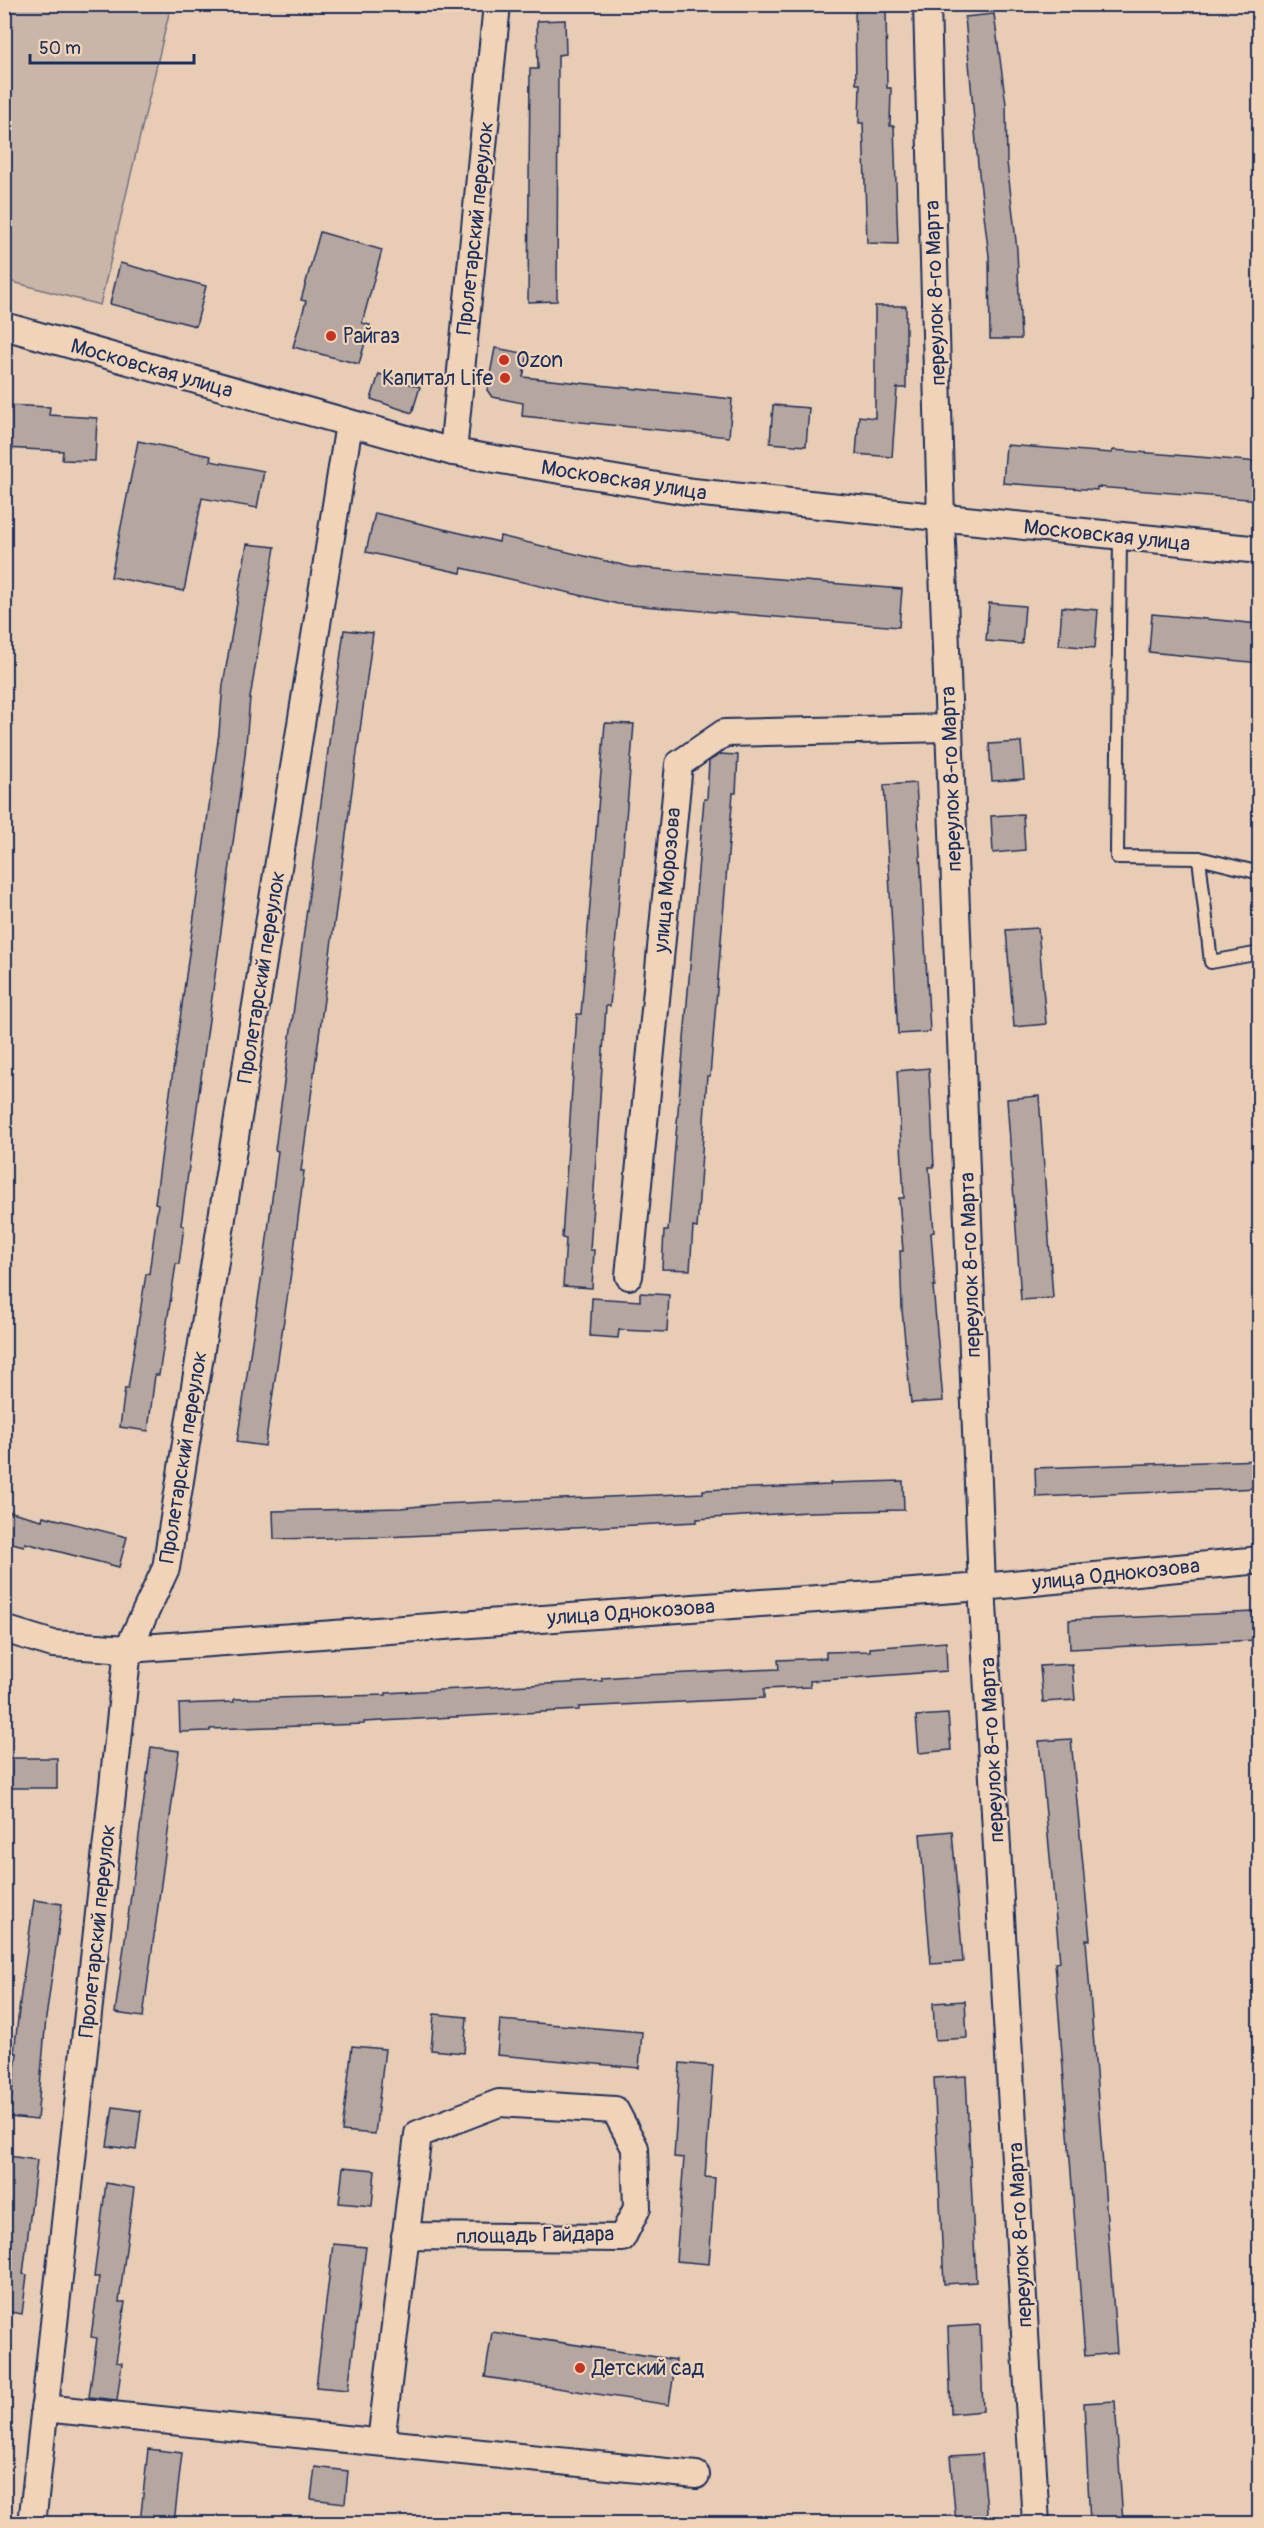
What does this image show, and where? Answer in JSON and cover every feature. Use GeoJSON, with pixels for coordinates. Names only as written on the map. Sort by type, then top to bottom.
{"type":"FeatureCollection","features":[{"type":"Feature","properties":{"kind":"street","name":"Пролетарский переулок"},"geometry":{"type":"LineString","coordinates":[[453,452],[497,4]]}},
{"type":"Feature","properties":{"kind":"street","name":"переулок 8-го Марта"},"geometry":{"type":"LineString","coordinates":[[927,4],[941,518],[982,1587],[1036,2523]]}},
{"type":"Feature","properties":{"kind":"street","name":"Московская улица"},"geometry":{"type":"LineString","coordinates":[[4,326],[453,452],[693,492],[1260,550]]}},
{"type":"Feature","properties":{"kind":"street","name":"Пролетарский переулок"},"geometry":{"type":"LineString","coordinates":[[32,2523],[128,1649],[166,1568],[349,424]]}},
{"type":"Feature","properties":{"kind":"street","name":"улица Морозова"},"geometry":{"type":"LineString","coordinates":[[629,1276],[679,764],[724,733],[949,728]]}},
{"type":"Feature","properties":{"kind":"street","name":"улица Однокозова"},"geometry":{"type":"LineString","coordinates":[[4,1629],[53,1644],[128,1649],[982,1587],[1260,1560]]}},
{"type":"Feature","properties":{"kind":"street","name":"площадь Гайдара"},"geometry":{"type":"LineString","coordinates":[[381,2442],[405,2236],[418,2134],[499,2103],[615,2110],[635,2148],[637,2208],[622,2238],[405,2236]]}},
{"type":"Feature","properties":{"kind":"street"},"geometry":{"type":"LineString","coordinates":[[44,2408],[696,2475]]}},
{"type":"Feature","properties":{"kind":"lane"},"geometry":{"type":"LineString","coordinates":[[1120,536],[1117,857],[1199,858],[1260,873]]}},
{"type":"Feature","properties":{"kind":"lane"},"geometry":{"type":"LineString","coordinates":[[1199,858],[1210,962],[1260,953]]}},
{"type":"Feature","properties":{"kind":"shaded area"},"geometry":{"type":"Polygon","coordinates":[[[4,5],[171,5],[100,305],[5,280],[4,5]]]}},
{"type":"Feature","properties":{"kind":"building"},"geometry":{"type":"Polygon","coordinates":[[[855,4],[886,4],[887,88],[891,88],[890,126],[894,126],[898,244],[867,243],[863,123],[859,123],[860,84],[856,84],[855,4]]]}},
{"type":"Feature","properties":{"kind":"building"},"geometry":{"type":"Polygon","coordinates":[[[994,14],[1006,104],[1007,162],[1017,250],[1021,339],[990,339],[989,256],[978,165],[965,17],[994,14]]]}},
{"type":"Feature","properties":{"kind":"building"},"geometry":{"type":"Polygon","coordinates":[[[565,20],[566,54],[558,55],[557,301],[528,302],[530,69],[538,69],[537,21],[565,20]]]}},
{"type":"Feature","properties":{"kind":"building"},"geometry":{"type":"Polygon","coordinates":[[[320,232],[382,250],[362,323],[370,325],[359,364],[293,347],[306,301],[301,300],[320,232]]]}},
{"type":"Feature","properties":{"kind":"building"},"geometry":{"type":"Polygon","coordinates":[[[120,263],[206,286],[196,326],[110,304],[120,263]]]}},
{"type":"Feature","properties":{"kind":"building"},"geometry":{"type":"Polygon","coordinates":[[[875,306],[906,306],[906,388],[897,388],[892,457],[856,454],[859,416],[875,418],[875,306]]]}},
{"type":"Feature","properties":{"kind":"building"},"geometry":{"type":"Polygon","coordinates":[[[495,348],[528,354],[523,377],[732,399],[729,437],[522,416],[523,403],[492,397],[487,390],[495,348]]]}},
{"type":"Feature","properties":{"kind":"building"},"geometry":{"type":"Polygon","coordinates":[[[379,374],[420,387],[412,413],[371,399],[379,374]]]}},
{"type":"Feature","properties":{"kind":"building"},"geometry":{"type":"Polygon","coordinates":[[[4,405],[50,407],[49,415],[97,418],[95,461],[62,460],[63,451],[4,448],[4,405]]]}},
{"type":"Feature","properties":{"kind":"building"},"geometry":{"type":"Polygon","coordinates":[[[773,405],[809,408],[806,446],[770,443],[773,405]]]}},
{"type":"Feature","properties":{"kind":"building"},"geometry":{"type":"Polygon","coordinates":[[[138,441],[211,456],[210,461],[264,471],[257,508],[202,498],[184,591],[111,577],[138,441]]]}},
{"type":"Feature","properties":{"kind":"building"},"geometry":{"type":"Polygon","coordinates":[[[1006,445],[1112,453],[1113,450],[1260,462],[1260,500],[1097,487],[1097,490],[1003,483],[1006,445]]]}},
{"type":"Feature","properties":{"kind":"building"},"geometry":{"type":"Polygon","coordinates":[[[375,513],[499,542],[500,536],[631,567],[902,589],[899,627],[618,604],[462,568],[461,573],[366,552],[375,513]]]}},
{"type":"Feature","properties":{"kind":"building"},"geometry":{"type":"Polygon","coordinates":[[[247,544],[275,547],[250,698],[245,755],[181,1225],[184,1226],[179,1264],[176,1264],[159,1375],[155,1375],[148,1431],[120,1427],[146,1274],[149,1274],[158,1204],[155,1203],[219,733],[223,685],[247,544]]]}},
{"type":"Feature","properties":{"kind":"building"},"geometry":{"type":"Polygon","coordinates":[[[989,603],[1025,606],[1022,644],[986,641],[989,603]]]}},
{"type":"Feature","properties":{"kind":"building"},"geometry":{"type":"Polygon","coordinates":[[[1062,607],[1098,610],[1095,648],[1059,645],[1062,607]]]}},
{"type":"Feature","properties":{"kind":"building"},"geometry":{"type":"Polygon","coordinates":[[[1152,614],[1260,624],[1260,663],[1149,652],[1152,614]]]}},
{"type":"Feature","properties":{"kind":"building"},"geometry":{"type":"Polygon","coordinates":[[[344,630],[373,633],[301,1171],[304,1171],[292,1266],[265,1446],[237,1442],[265,1254],[278,1151],[275,1150],[344,630]]]}},
{"type":"Feature","properties":{"kind":"building"},"geometry":{"type":"Polygon","coordinates":[[[605,723],[634,724],[610,1006],[606,1006],[590,1250],[594,1250],[592,1288],[563,1286],[566,1239],[562,1238],[577,1014],[581,1014],[605,723]]]}},
{"type":"Feature","properties":{"kind":"building"},"geometry":{"type":"Polygon","coordinates":[[[1021,742],[1024,779],[992,781],[989,744],[1021,742]]]}},
{"type":"Feature","properties":{"kind":"building"},"geometry":{"type":"Polygon","coordinates":[[[720,754],[738,755],[710,1076],[707,1076],[697,1228],[693,1227],[690,1270],[662,1269],[664,1231],[668,1231],[704,799],[707,799],[709,761],[720,754]]]}},
{"type":"Feature","properties":{"kind":"building"},"geometry":{"type":"Polygon","coordinates":[[[916,783],[930,1032],[898,1034],[884,785],[916,783]]]}},
{"type":"Feature","properties":{"kind":"building"},"geometry":{"type":"Polygon","coordinates":[[[1023,814],[1025,850],[993,853],[991,816],[1023,814]]]}},
{"type":"Feature","properties":{"kind":"building"},"geometry":{"type":"Polygon","coordinates":[[[1038,928],[1046,1024],[1014,1027],[1006,930],[1038,928]]]}},
{"type":"Feature","properties":{"kind":"building"},"geometry":{"type":"Polygon","coordinates":[[[929,1068],[934,1167],[929,1167],[934,1232],[931,1233],[935,1286],[933,1286],[943,1401],[911,1403],[902,1310],[900,1251],[903,1251],[899,1198],[904,1198],[897,1071],[929,1068]]]}},
{"type":"Feature","properties":{"kind":"building"},"geometry":{"type":"Polygon","coordinates":[[[1039,1096],[1053,1298],[1021,1300],[1007,1099],[1039,1096]]]}},
{"type":"Feature","properties":{"kind":"building"},"geometry":{"type":"Polygon","coordinates":[[[640,1293],[669,1295],[667,1332],[619,1330],[618,1338],[590,1336],[592,1298],[640,1301],[640,1293]]]}},
{"type":"Feature","properties":{"kind":"building"},"geometry":{"type":"Polygon","coordinates":[[[1260,1460],[1260,1488],[1036,1497],[1035,1468],[1260,1460]]]}},
{"type":"Feature","properties":{"kind":"building"},"geometry":{"type":"Polygon","coordinates":[[[903,1481],[904,1510],[808,1512],[697,1519],[697,1522],[385,1537],[274,1539],[273,1511],[401,1508],[440,1504],[703,1493],[703,1490],[830,1485],[830,1483],[903,1481]]]}},
{"type":"Feature","properties":{"kind":"building"},"geometry":{"type":"Polygon","coordinates":[[[4,1510],[42,1520],[43,1516],[127,1537],[119,1567],[25,1543],[24,1546],[4,1541],[4,1510]]]}},
{"type":"Feature","properties":{"kind":"building"},"geometry":{"type":"Polygon","coordinates":[[[1255,1612],[1256,1640],[1070,1649],[1069,1620],[1255,1612]]]}},
{"type":"Feature","properties":{"kind":"building"},"geometry":{"type":"Polygon","coordinates":[[[946,1642],[947,1671],[810,1681],[810,1687],[764,1689],[764,1698],[579,1707],[579,1710],[364,1722],[364,1724],[180,1732],[179,1704],[234,1702],[234,1699],[386,1695],[386,1693],[602,1681],[602,1678],[645,1675],[779,1669],[778,1660],[826,1658],[826,1652],[870,1651],[870,1648],[946,1642]]]}},
{"type":"Feature","properties":{"kind":"building"},"geometry":{"type":"Polygon","coordinates":[[[1072,1664],[1075,1700],[1043,1702],[1040,1666],[1072,1664]]]}},
{"type":"Feature","properties":{"kind":"building"},"geometry":{"type":"Polygon","coordinates":[[[948,1714],[951,1750],[919,1753],[916,1716],[948,1714]]]}},
{"type":"Feature","properties":{"kind":"building"},"geometry":{"type":"Polygon","coordinates":[[[1071,1739],[1090,1940],[1086,1940],[1117,2353],[1085,2356],[1055,1963],[1060,1962],[1039,1741],[1071,1739]]]}},
{"type":"Feature","properties":{"kind":"building"},"geometry":{"type":"Polygon","coordinates":[[[151,1747],[179,1751],[143,2017],[115,2013],[151,1747]]]}},
{"type":"Feature","properties":{"kind":"building"},"geometry":{"type":"Polygon","coordinates":[[[4,1758],[57,1758],[57,1788],[4,1788],[4,1758]]]}},
{"type":"Feature","properties":{"kind":"building"},"geometry":{"type":"Polygon","coordinates":[[[952,1831],[963,1962],[931,1964],[920,1834],[952,1831]]]}},
{"type":"Feature","properties":{"kind":"building"},"geometry":{"type":"Polygon","coordinates":[[[34,1900],[62,1904],[46,2018],[37,2120],[9,2117],[17,2053],[14,2053],[34,1900]]]}},
{"type":"Feature","properties":{"kind":"building"},"geometry":{"type":"Polygon","coordinates":[[[965,2001],[967,2038],[935,2040],[933,2003],[965,2001]]]}},
{"type":"Feature","properties":{"kind":"building"},"geometry":{"type":"Polygon","coordinates":[[[434,2014],[467,2017],[464,2053],[431,2050],[434,2014]]]}},
{"type":"Feature","properties":{"kind":"building"},"geometry":{"type":"Polygon","coordinates":[[[500,2020],[642,2032],[639,2068],[497,2055],[500,2020]]]}},
{"type":"Feature","properties":{"kind":"building"},"geometry":{"type":"Polygon","coordinates":[[[352,2046],[385,2049],[375,2134],[342,2131],[352,2046]]]}},
{"type":"Feature","properties":{"kind":"building"},"geometry":{"type":"Polygon","coordinates":[[[680,2063],[713,2066],[705,2177],[715,2178],[709,2264],[676,2261],[684,2158],[674,2157],[680,2063]]]}},
{"type":"Feature","properties":{"kind":"building"},"geometry":{"type":"Polygon","coordinates":[[[966,2076],[976,2282],[944,2284],[934,2078],[966,2076]]]}},
{"type":"Feature","properties":{"kind":"building"},"geometry":{"type":"Polygon","coordinates":[[[113,2107],[141,2111],[136,2150],[107,2146],[113,2107]]]}},
{"type":"Feature","properties":{"kind":"building"},"geometry":{"type":"Polygon","coordinates":[[[8,2156],[37,2160],[23,2274],[27,2275],[22,2314],[4,2311],[4,2184],[8,2156]]]}},
{"type":"Feature","properties":{"kind":"building"},"geometry":{"type":"Polygon","coordinates":[[[343,2167],[375,2170],[372,2206],[339,2203],[343,2167]]]}},
{"type":"Feature","properties":{"kind":"building"},"geometry":{"type":"Polygon","coordinates":[[[106,2183],[134,2188],[119,2302],[125,2302],[116,2362],[122,2363],[117,2400],[89,2397],[97,2338],[91,2337],[99,2277],[94,2277],[106,2183]]]}},
{"type":"Feature","properties":{"kind":"building"},"geometry":{"type":"Polygon","coordinates":[[[333,2244],[366,2247],[348,2390],[316,2387],[333,2244]]]}},
{"type":"Feature","properties":{"kind":"building"},"geometry":{"type":"Polygon","coordinates":[[[980,2325],[983,2411],[951,2414],[948,2327],[980,2325]]]}},
{"type":"Feature","properties":{"kind":"building","name":"Детский сад"},"geometry":{"type":"Polygon","coordinates":[[[492,2332],[676,2360],[669,2405],[485,2377],[492,2332]]]}},
{"type":"Feature","properties":{"kind":"building"},"geometry":{"type":"Polygon","coordinates":[[[1115,2401],[1123,2523],[1090,2523],[1084,2403],[1115,2401]]]}},
{"type":"Feature","properties":{"kind":"building"},"geometry":{"type":"Polygon","coordinates":[[[148,2449],[182,2453],[174,2523],[140,2523],[148,2449]]]}},
{"type":"Feature","properties":{"kind":"building"},"geometry":{"type":"Polygon","coordinates":[[[982,2454],[988,2523],[956,2523],[950,2456],[982,2454]]]}},
{"type":"Feature","properties":{"kind":"building"},"geometry":{"type":"Polygon","coordinates":[[[315,2467],[348,2471],[345,2503],[311,2499],[315,2467]]]}},
{"type":"Feature","properties":{"kind":"place","name":"Райгаз"},"geometry":{"type":"Point","coordinates":[331,336]}},
{"type":"Feature","properties":{"kind":"place","name":"Ozon"},"geometry":{"type":"Point","coordinates":[504,360]}},
{"type":"Feature","properties":{"kind":"place","name":"Капитал Life"},"geometry":{"type":"Point","coordinates":[505,378]}},
{"type":"Feature","properties":{"kind":"place","name":"Детский сад"},"geometry":{"type":"Point","coordinates":[580,2368]}}]}
